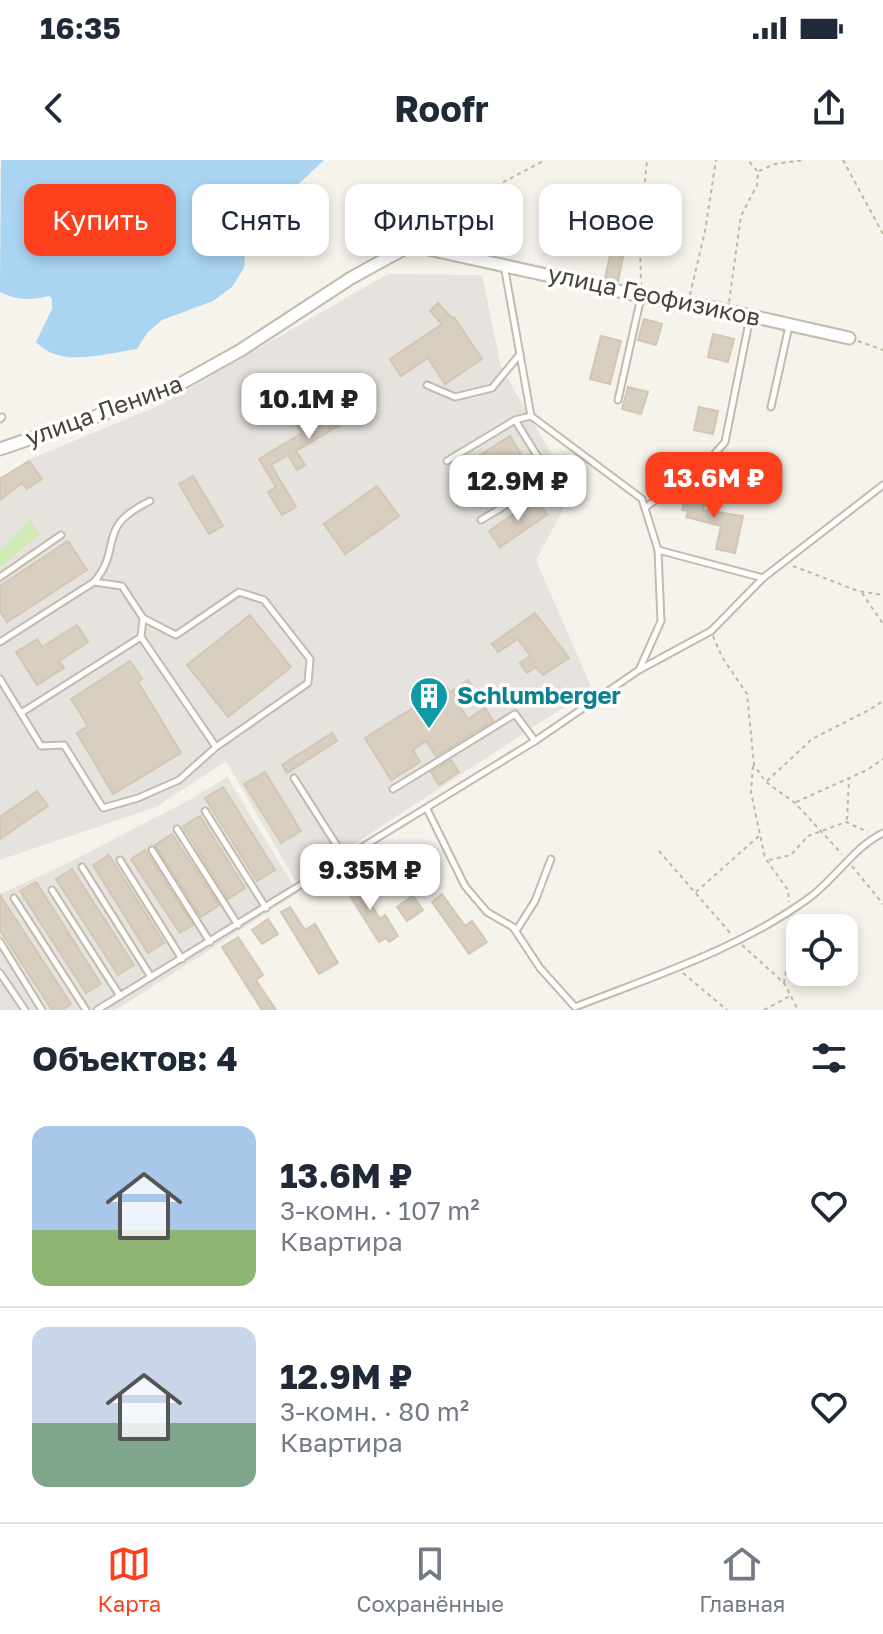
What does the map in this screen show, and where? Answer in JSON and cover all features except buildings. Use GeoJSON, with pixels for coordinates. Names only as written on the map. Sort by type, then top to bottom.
{"type":"FeatureCollection","features":[{"type":"Feature","properties":{"kind":"street","name":"улица Ленина"},"geometry":{"type":"LineString","coordinates":[[1,452],[164,393],[241,350],[351,278],[391,256]]}},
{"type":"Feature","properties":{"kind":"street","name":"улица Геофизиков"},"geometry":{"type":"LineString","coordinates":[[465,256],[849,338]]}},
{"type":"Feature","properties":{"kind":"lane"},"geometry":{"type":"LineString","coordinates":[[504,264],[531,416],[604,468],[642,499],[645,508],[658,550],[661,621],[639,670]]}},
{"type":"Feature","properties":{"kind":"lane"},"geometry":{"type":"LineString","coordinates":[[618,400],[641,296]]}},
{"type":"Feature","properties":{"kind":"lane"},"geometry":{"type":"LineString","coordinates":[[645,508],[710,459],[725,442],[750,316]]}},
{"type":"Feature","properties":{"kind":"lane"},"geometry":{"type":"LineString","coordinates":[[771,407],[789,325]]}},
{"type":"Feature","properties":{"kind":"lane"},"geometry":{"type":"LineString","coordinates":[[427,385],[455,397],[492,388],[520,354]]}},
{"type":"Feature","properties":{"kind":"lane"},"geometry":{"type":"LineString","coordinates":[[447,461],[515,420],[531,416]]}},
{"type":"Feature","properties":{"kind":"lane"},"geometry":{"type":"LineString","coordinates":[[481,520],[551,478],[515,420]]}},
{"type":"Feature","properties":{"kind":"lane"},"geometry":{"type":"LineString","coordinates":[[97,1010],[346,860],[535,741],[639,670],[711,631],[763,578],[883,485]]}},
{"type":"Feature","properties":{"kind":"lane"},"geometry":{"type":"LineString","coordinates":[[0,642],[94,582],[106,568],[110,541],[117,523],[132,510],[150,501]]}},
{"type":"Feature","properties":{"kind":"lane"},"geometry":{"type":"LineString","coordinates":[[0,577],[61,535]]}},
{"type":"Feature","properties":{"kind":"lane"},"geometry":{"type":"LineString","coordinates":[[658,550],[763,578]]}},
{"type":"Feature","properties":{"kind":"lane"},"geometry":{"type":"LineString","coordinates":[[0,679],[41,746],[64,745],[103,808],[138,798],[179,780],[216,747],[308,683],[310,659],[264,600],[239,592],[176,635],[143,618],[122,586],[94,582]]}},
{"type":"Feature","properties":{"kind":"lane"},"geometry":{"type":"LineString","coordinates":[[143,618],[141,637],[216,747]]}},
{"type":"Feature","properties":{"kind":"lane"},"geometry":{"type":"LineString","coordinates":[[21,713],[141,637]]}},
{"type":"Feature","properties":{"kind":"lane"},"geometry":{"type":"LineString","coordinates":[[393,789],[515,714],[535,741]]}},
{"type":"Feature","properties":{"kind":"lane"},"geometry":{"type":"LineString","coordinates":[[294,778],[346,860]]}},
{"type":"Feature","properties":{"kind":"lane"},"geometry":{"type":"LineString","coordinates":[[427,809],[465,886],[487,912],[516,931],[540,968],[575,1007],[739,941],[816,893],[880,835]]}},
{"type":"Feature","properties":{"kind":"lane"},"geometry":{"type":"LineString","coordinates":[[205,811],[266,908]]}},
{"type":"Feature","properties":{"kind":"lane"},"geometry":{"type":"LineString","coordinates":[[177,829],[238,925]]}},
{"type":"Feature","properties":{"kind":"lane"},"geometry":{"type":"LineString","coordinates":[[152,850],[210,942]]}},
{"type":"Feature","properties":{"kind":"lane"},"geometry":{"type":"LineString","coordinates":[[516,931],[535,901],[551,859]]}},
{"type":"Feature","properties":{"kind":"lane"},"geometry":{"type":"LineString","coordinates":[[120,860],[182,959]]}},
{"type":"Feature","properties":{"kind":"lane"},"geometry":{"type":"LineString","coordinates":[[82,867],[151,977]]}},
{"type":"Feature","properties":{"kind":"lane"},"geometry":{"type":"LineString","coordinates":[[52,890],[120,996]]}},
{"type":"Feature","properties":{"kind":"lane"},"geometry":{"type":"LineString","coordinates":[[14,898],[86,1010]]}},
{"type":"Feature","properties":{"kind":"lane"},"geometry":{"type":"LineString","coordinates":[[0,942],[42,1010]]}},
{"type":"Feature","properties":{"kind":"lane"},"geometry":{"type":"LineString","coordinates":[[0,973],[25,1010]]}},
{"type":"Feature","properties":{"kind":"path"},"geometry":{"type":"LineString","coordinates":[[500,184],[545,160]]}},
{"type":"Feature","properties":{"kind":"path"},"geometry":{"type":"LineString","coordinates":[[641,296],[640,237],[647,160]]}},
{"type":"Feature","properties":{"kind":"path"},"geometry":{"type":"LineString","coordinates":[[688,304],[705,231],[716,160]]}},
{"type":"Feature","properties":{"kind":"path"},"geometry":{"type":"LineString","coordinates":[[728,311],[741,216],[757,185],[758,172],[748,160]]}},
{"type":"Feature","properties":{"kind":"path"},"geometry":{"type":"LineString","coordinates":[[758,172],[775,164],[804,160]]}},
{"type":"Feature","properties":{"kind":"path"},"geometry":{"type":"LineString","coordinates":[[843,160],[883,234]]}},
{"type":"Feature","properties":{"kind":"path"},"geometry":{"type":"LineString","coordinates":[[849,338],[883,350]]}},
{"type":"Feature","properties":{"kind":"path"},"geometry":{"type":"LineString","coordinates":[[784,563],[861,592],[883,595]]}},
{"type":"Feature","properties":{"kind":"path"},"geometry":{"type":"LineString","coordinates":[[861,592],[883,624]]}},
{"type":"Feature","properties":{"kind":"path"},"geometry":{"type":"LineString","coordinates":[[711,631],[722,657],[747,694],[754,765],[751,792],[767,861],[788,890],[788,960],[784,983]]}},
{"type":"Feature","properties":{"kind":"path"},"geometry":{"type":"LineString","coordinates":[[766,782],[812,739],[883,701]]}},
{"type":"Feature","properties":{"kind":"path"},"geometry":{"type":"LineString","coordinates":[[795,803],[883,759]]}},
{"type":"Feature","properties":{"kind":"path"},"geometry":{"type":"LineString","coordinates":[[754,765],[766,782],[795,803],[822,830],[883,904]]}},
{"type":"Feature","properties":{"kind":"path"},"geometry":{"type":"LineString","coordinates":[[846,822],[849,778]]}},
{"type":"Feature","properties":{"kind":"path"},"geometry":{"type":"LineString","coordinates":[[767,861],[791,855],[808,836],[846,822],[880,835]]}},
{"type":"Feature","properties":{"kind":"path"},"geometry":{"type":"LineString","coordinates":[[696,892],[761,835]]}},
{"type":"Feature","properties":{"kind":"path"},"geometry":{"type":"LineString","coordinates":[[659,851],[739,941],[784,983],[798,1010]]}},
{"type":"Feature","properties":{"kind":"path"},"geometry":{"type":"LineString","coordinates":[[676,967],[727,1010]]}},
{"type":"Feature","properties":{"kind":"path"},"geometry":{"type":"LineString","coordinates":[[764,1010],[791,995]]}},
{"type":"Feature","properties":{"kind":"shaded area"},"geometry":{"type":"Polygon","coordinates":[[[388,274],[482,275],[501,367],[573,491],[536,560],[592,689],[296,882],[226,761],[156,807],[0,860],[0,479],[30,459],[158,406],[388,274]]]}},
{"type":"Feature","properties":{"kind":"shaded area"},"geometry":{"type":"Polygon","coordinates":[[[227,777],[298,893],[116,1010],[0,1010],[0,894],[68,863],[227,777]]]}},
{"type":"Feature","properties":{"kind":"green space"},"geometry":{"type":"Polygon","coordinates":[[[30,519],[40,535],[0,567],[0,548],[3,549],[30,519]]]}},
{"type":"Feature","properties":{"kind":"water"},"geometry":{"type":"Polygon","coordinates":[[[1,160],[324,160],[299,184],[192,184],[192,256],[244,256],[244,268],[232,287],[213,301],[162,320],[147,333],[137,349],[98,356],[58,355],[36,342],[52,309],[52,299],[49,296],[24,299],[0,292],[1,160]]]}},
{"type":"Feature","properties":{"kind":"place","name":"Schlumberger"},"geometry":{"type":"Point","coordinates":[429,730]}}]}
